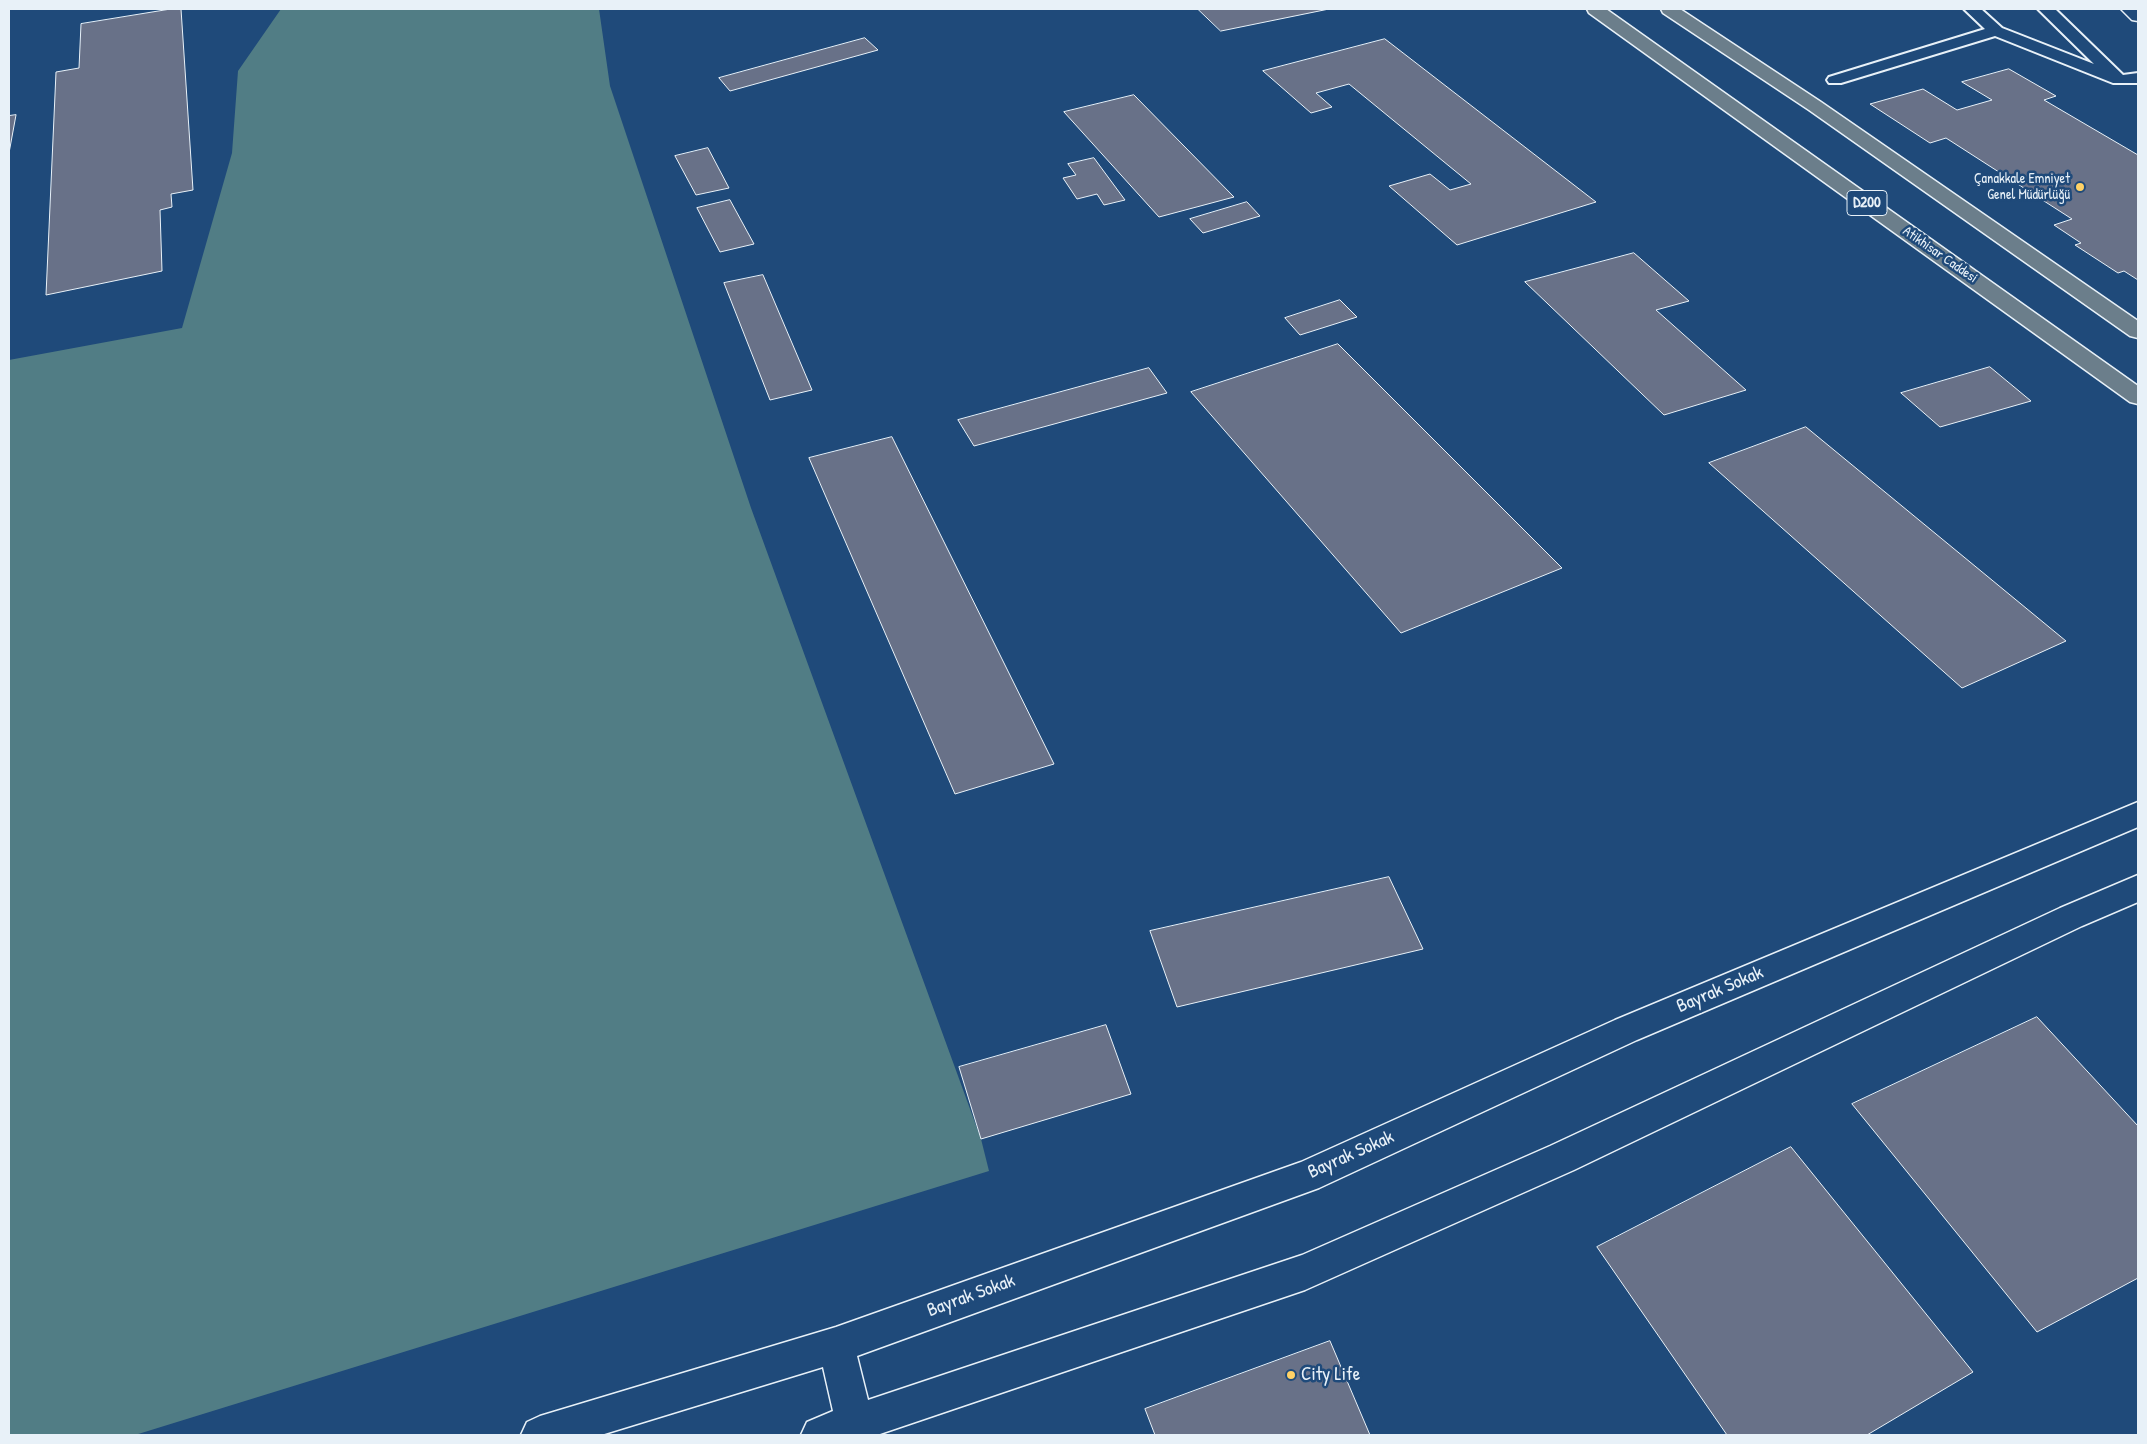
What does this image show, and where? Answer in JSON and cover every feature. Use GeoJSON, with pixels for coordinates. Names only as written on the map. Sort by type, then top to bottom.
{"type":"FeatureCollection","features":[{"type":"Feature","properties":{"kind":"highway","name":"Atikhisar Caddesi"},"geometry":{"type":"LineString","coordinates":[[1594,9],[2138,397]]}},
{"type":"Feature","properties":{"kind":"highway"},"geometry":{"type":"LineString","coordinates":[[1669,9],[1815,106],[2138,331]]}},
{"type":"Feature","properties":{"kind":"street"},"geometry":{"type":"LineString","coordinates":[[2129,9],[2138,16]]}},
{"type":"Feature","properties":{"kind":"street","name":"Bayrak Sokak"},"geometry":{"type":"LineString","coordinates":[[540,1435],[836,1345],[1307,1176],[1626,1030],[2138,814]]}},
{"type":"Feature","properties":{"kind":"street"},"geometry":{"type":"LineString","coordinates":[[820,1435],[856,1430],[1305,1272],[1562,1158],[2071,917],[2138,888]]}},
{"type":"Feature","properties":{"kind":"street"},"geometry":{"type":"LineString","coordinates":[[836,1345],[856,1430]]}},
{"type":"Feature","properties":{"kind":"lane"},"geometry":{"type":"LineString","coordinates":[[1972,9],[1996,32],[2119,80],[2138,78]]}},
{"type":"Feature","properties":{"kind":"lane"},"geometry":{"type":"LineString","coordinates":[[2046,9],[2119,80]]}},
{"type":"Feature","properties":{"kind":"lane"},"geometry":{"type":"LineString","coordinates":[[1835,80],[1996,32]]}},
{"type":"Feature","properties":{"kind":"green space"},"geometry":{"type":"Polygon","coordinates":[[[281,9],[599,9],[610,86],[751,508],[981,1139],[989,1171],[135,1435],[9,1435],[9,360],[182,328],[232,153],[238,71],[281,9]]]}},
{"type":"Feature","properties":{"kind":"building"},"geometry":{"type":"Polygon","coordinates":[[[181,9],[193,190],[171,194],[172,207],[160,210],[162,271],[46,295],[56,72],[79,68],[81,24],[181,9]]]}},
{"type":"Feature","properties":{"kind":"building"},"geometry":{"type":"Polygon","coordinates":[[[1198,9],[1329,9],[1221,31],[1198,9]]]}},
{"type":"Feature","properties":{"kind":"building"},"geometry":{"type":"Polygon","coordinates":[[[865,38],[878,50],[730,91],[719,78],[865,38]]]}},
{"type":"Feature","properties":{"kind":"building"},"geometry":{"type":"Polygon","coordinates":[[[1385,39],[1596,202],[1457,245],[1389,186],[1430,174],[1450,190],[1471,184],[1349,84],[1316,93],[1332,107],[1311,113],[1263,71],[1385,39]]]}},
{"type":"Feature","properties":{"kind":"building","name":"Çanakkale Emniyet Genel Müdürlüğü"},"geometry":{"type":"Polygon","coordinates":[[[2009,69],[2056,96],[2044,100],[2138,155],[2138,280],[2124,271],[2118,273],[2075,245],[2081,243],[2054,225],[2072,219],[1946,138],[1930,143],[1870,104],[1923,89],[1957,110],[1992,100],[1962,82],[2009,69]]]}},
{"type":"Feature","properties":{"kind":"building"},"geometry":{"type":"Polygon","coordinates":[[[1134,95],[1234,197],[1159,217],[1064,112],[1134,95]]]}},
{"type":"Feature","properties":{"kind":"building"},"geometry":{"type":"Polygon","coordinates":[[[16,115],[9,153],[9,116],[16,115]]]}},
{"type":"Feature","properties":{"kind":"building"},"geometry":{"type":"Polygon","coordinates":[[[708,148],[729,188],[696,195],[675,156],[708,148]]]}},
{"type":"Feature","properties":{"kind":"building"},"geometry":{"type":"Polygon","coordinates":[[[1094,158],[1125,200],[1104,205],[1097,194],[1077,199],[1063,178],[1076,175],[1068,164],[1094,158]]]}},
{"type":"Feature","properties":{"kind":"building"},"geometry":{"type":"Polygon","coordinates":[[[730,200],[754,244],[720,252],[697,208],[730,200]]]}},
{"type":"Feature","properties":{"kind":"building"},"geometry":{"type":"Polygon","coordinates":[[[1247,202],[1260,216],[1203,233],[1190,219],[1247,202]]]}},
{"type":"Feature","properties":{"kind":"building"},"geometry":{"type":"Polygon","coordinates":[[[1634,253],[1689,301],[1656,310],[1746,390],[1664,415],[1525,282],[1634,253]]]}},
{"type":"Feature","properties":{"kind":"building"},"geometry":{"type":"Polygon","coordinates":[[[763,275],[812,390],[770,400],[724,283],[763,275]]]}},
{"type":"Feature","properties":{"kind":"building"},"geometry":{"type":"Polygon","coordinates":[[[1340,300],[1357,317],[1300,335],[1285,318],[1340,300]]]}},
{"type":"Feature","properties":{"kind":"building"},"geometry":{"type":"Polygon","coordinates":[[[1338,344],[1562,568],[1401,633],[1191,392],[1338,344]]]}},
{"type":"Feature","properties":{"kind":"building"},"geometry":{"type":"Polygon","coordinates":[[[1990,367],[2031,401],[1940,427],[1901,393],[1990,367]]]}},
{"type":"Feature","properties":{"kind":"building"},"geometry":{"type":"Polygon","coordinates":[[[1149,368],[1167,393],[974,446],[958,420],[1149,368]]]}},
{"type":"Feature","properties":{"kind":"building"},"geometry":{"type":"Polygon","coordinates":[[[1806,427],[2066,641],[1962,688],[1709,463],[1806,427]]]}},
{"type":"Feature","properties":{"kind":"building"},"geometry":{"type":"Polygon","coordinates":[[[892,437],[1054,764],[955,794],[809,458],[892,437]]]}},
{"type":"Feature","properties":{"kind":"building"},"geometry":{"type":"Polygon","coordinates":[[[1389,877],[1423,949],[1177,1007],[1150,931],[1389,877]]]}},
{"type":"Feature","properties":{"kind":"building"},"geometry":{"type":"Polygon","coordinates":[[[2037,1017],[2138,1126],[2138,1278],[2037,1332],[1852,1104],[2037,1017]]]}},
{"type":"Feature","properties":{"kind":"building"},"geometry":{"type":"Polygon","coordinates":[[[1106,1025],[1131,1094],[981,1139],[959,1067],[1106,1025]]]}},
{"type":"Feature","properties":{"kind":"building"},"geometry":{"type":"Polygon","coordinates":[[[1791,1147],[1973,1372],[1867,1435],[1727,1435],[1597,1247],[1791,1147]]]}},
{"type":"Feature","properties":{"kind":"building","name":"City Life"},"geometry":{"type":"Polygon","coordinates":[[[1330,1341],[1370,1435],[1155,1435],[1145,1409],[1330,1341]]]}},
{"type":"Feature","properties":{"kind":"place","name":"Çanakkale Emniyet Genel Müdürlüğü"},"geometry":{"type":"Point","coordinates":[2080,187]}},
{"type":"Feature","properties":{"kind":"place","name":"City Life"},"geometry":{"type":"Point","coordinates":[1291,1375]}}]}
